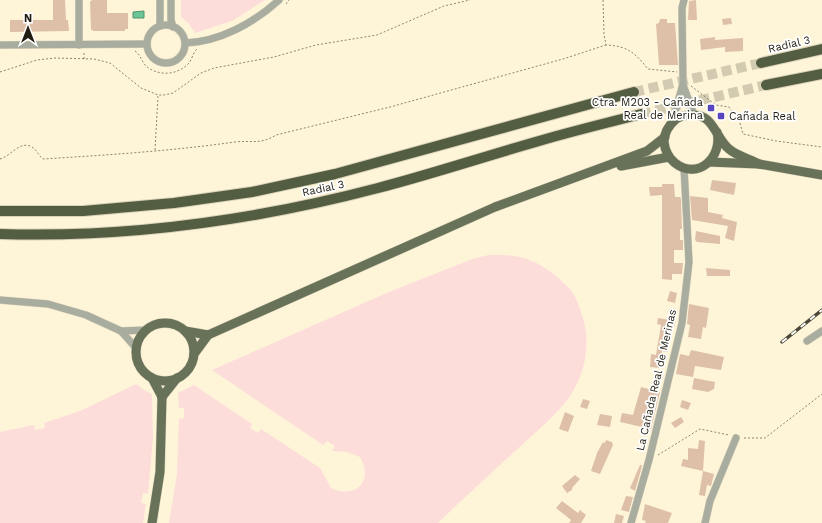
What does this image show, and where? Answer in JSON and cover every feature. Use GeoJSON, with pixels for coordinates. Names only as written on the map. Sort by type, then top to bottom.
{"type":"FeatureCollection","features":[{"type":"Feature","properties":{"kind":"highway","name":"Radial 3"},"geometry":{"type":"LineString","coordinates":[[761,63],[822,49]]}},
{"type":"Feature","properties":{"kind":"highway"},"geometry":{"type":"LineString","coordinates":[[766,85],[795,78],[822,74]]}},
{"type":"Feature","properties":{"kind":"highway","name":"Radial 3"},"geometry":{"type":"LineString","coordinates":[[0,211],[83,210],[174,203],[252,192],[335,174],[634,92]]}},
{"type":"Feature","properties":{"kind":"highway","name":"Radial 3"},"geometry":{"type":"LineString","coordinates":[[0,234],[48,236],[118,231],[190,224],[254,215],[378,188],[541,140],[641,114]]}},
{"type":"Feature","properties":{"kind":"main road"},"geometry":{"type":"LineString","coordinates":[[717,132],[717,151],[709,162],[701,167],[693,169],[684,168],[676,164],[669,157],[664,144],[665,137],[672,123],[682,117],[694,115],[708,120],[717,132],[723,144],[730,151],[759,164]]}},
{"type":"Feature","properties":{"kind":"main road"},"geometry":{"type":"LineString","coordinates":[[162,397],[177,378],[189,369],[194,354],[208,335],[495,208],[647,151],[665,137]]}},
{"type":"Feature","properties":{"kind":"main road"},"geometry":{"type":"LineString","coordinates":[[581,176],[618,166],[669,157]]}},
{"type":"Feature","properties":{"kind":"main road"},"geometry":{"type":"LineString","coordinates":[[709,162],[759,164],[822,174]]}},
{"type":"Feature","properties":{"kind":"main road"},"geometry":{"type":"LineString","coordinates":[[152,523],[160,472],[162,397],[152,378],[140,366],[136,348],[139,338],[146,330],[160,323],[168,323],[186,331],[208,335]]}},
{"type":"Feature","properties":{"kind":"main road"},"geometry":{"type":"LineString","coordinates":[[186,331],[191,338],[194,354]]}},
{"type":"Feature","properties":{"kind":"main road"},"geometry":{"type":"LineString","coordinates":[[152,378],[168,381],[177,378]]}},
{"type":"Feature","properties":{"kind":"street"},"geometry":{"type":"LineString","coordinates":[[79,0],[82,47]]}},
{"type":"Feature","properties":{"kind":"street"},"geometry":{"type":"LineString","coordinates":[[160,0],[160,26]]}},
{"type":"Feature","properties":{"kind":"street"},"geometry":{"type":"LineString","coordinates":[[171,0],[171,20],[173,27]]}},
{"type":"Feature","properties":{"kind":"street"},"geometry":{"type":"LineString","coordinates":[[185,43],[212,38],[235,29],[261,15],[279,0]]}},
{"type":"Feature","properties":{"kind":"street"},"geometry":{"type":"LineString","coordinates":[[672,123],[683,78],[683,4]]}},
{"type":"Feature","properties":{"kind":"street"},"geometry":{"type":"LineString","coordinates":[[160,26],[173,27],[180,32],[185,43],[181,55],[173,61],[165,62],[152,56],[147,44],[151,33],[160,26]]}},
{"type":"Feature","properties":{"kind":"street"},"geometry":{"type":"LineString","coordinates":[[0,45],[82,47],[147,44]]}},
{"type":"Feature","properties":{"kind":"street"},"geometry":{"type":"LineString","coordinates":[[683,78],[694,115]]}},
{"type":"Feature","properties":{"kind":"street","name":"La Cañada Real de Merinas"},"geometry":{"type":"LineString","coordinates":[[631,523],[649,460],[682,323],[689,262],[684,168]]}},
{"type":"Feature","properties":{"kind":"street"},"geometry":{"type":"LineString","coordinates":[[0,300],[48,304],[86,315],[120,331],[136,348]]}},
{"type":"Feature","properties":{"kind":"street"},"geometry":{"type":"LineString","coordinates":[[120,331],[146,330]]}},
{"type":"Feature","properties":{"kind":"street"},"geometry":{"type":"LineString","coordinates":[[807,341],[822,330]]}},
{"type":"Feature","properties":{"kind":"street"},"geometry":{"type":"LineString","coordinates":[[705,523],[710,501],[736,438]]}},
{"type":"Feature","properties":{"kind":"path"},"geometry":{"type":"LineString","coordinates":[[0,72],[37,60],[84,59],[110,63],[141,88],[158,95],[173,93],[201,73],[214,68],[274,57],[316,45],[377,35],[444,6],[470,0]]}},
{"type":"Feature","properties":{"kind":"path"},"geometry":{"type":"LineString","coordinates":[[603,0],[604,34],[606,45]]}},
{"type":"Feature","properties":{"kind":"path"},"geometry":{"type":"LineString","coordinates":[[0,159],[20,146],[26,145],[32,147],[43,159],[155,152],[242,141],[263,142],[276,135],[390,107],[563,59],[606,45],[621,46],[636,54],[648,69],[683,78],[716,105],[729,107],[740,123],[743,134],[776,141],[822,147]]}},
{"type":"Feature","properties":{"kind":"path"},"geometry":{"type":"LineString","coordinates":[[82,47],[84,59]]}},
{"type":"Feature","properties":{"kind":"path"},"geometry":{"type":"LineString","coordinates":[[155,152],[158,95]]}},
{"type":"Feature","properties":{"kind":"shaded area"},"geometry":{"type":"Polygon","coordinates":[[[181,0],[265,0],[232,21],[195,33],[189,24],[181,17],[181,0]]]}},
{"type":"Feature","properties":{"kind":"shaded area"},"geometry":{"type":"Polygon","coordinates":[[[144,11],[144,18],[133,18],[133,12],[144,11]]]}},
{"type":"Feature","properties":{"kind":"shaded area"},"geometry":{"type":"Polygon","coordinates":[[[488,255],[512,256],[533,261],[551,272],[569,288],[577,301],[586,333],[587,342],[585,360],[576,386],[559,410],[438,523],[169,523],[177,474],[179,419],[184,418],[184,408],[179,408],[178,393],[194,385],[252,424],[250,428],[258,433],[261,429],[320,468],[331,488],[340,491],[348,491],[355,490],[360,486],[364,480],[365,473],[364,465],[360,457],[347,452],[332,451],[335,446],[327,441],[323,445],[212,370],[389,292],[470,260],[488,255]]]}},
{"type":"Feature","properties":{"kind":"shaded area"},"geometry":{"type":"Polygon","coordinates":[[[136,384],[152,394],[153,437],[148,494],[143,493],[141,503],[146,504],[143,523],[0,523],[0,432],[34,425],[35,430],[45,428],[44,423],[80,411],[136,384]]]}},
{"type":"Feature","properties":{"kind":"building"},"geometry":{"type":"Polygon","coordinates":[[[53,0],[65,0],[66,20],[68,20],[69,31],[10,32],[10,20],[53,20],[53,0]]]}},
{"type":"Feature","properties":{"kind":"building"},"geometry":{"type":"Polygon","coordinates":[[[92,0],[107,0],[107,13],[128,13],[128,29],[125,29],[125,31],[91,30],[90,2],[92,0]]]}},
{"type":"Feature","properties":{"kind":"building"},"geometry":{"type":"Polygon","coordinates":[[[696,0],[697,20],[688,20],[689,1],[696,0]]]}},
{"type":"Feature","properties":{"kind":"building"},"geometry":{"type":"Polygon","coordinates":[[[731,18],[732,24],[723,25],[722,19],[731,18]]]}},
{"type":"Feature","properties":{"kind":"building"},"geometry":{"type":"Polygon","coordinates":[[[660,19],[667,19],[667,23],[675,23],[678,65],[659,65],[656,24],[659,23],[660,19]]]}},
{"type":"Feature","properties":{"kind":"building"},"geometry":{"type":"Polygon","coordinates":[[[715,37],[715,40],[743,38],[743,51],[725,52],[725,47],[701,50],[700,39],[715,37]]]}},
{"type":"Feature","properties":{"kind":"building"},"geometry":{"type":"Polygon","coordinates":[[[712,180],[736,183],[734,195],[710,190],[712,180]]]}},
{"type":"Feature","properties":{"kind":"building"},"geometry":{"type":"Polygon","coordinates":[[[662,184],[674,184],[675,197],[680,197],[681,199],[682,229],[680,229],[680,240],[683,240],[683,250],[674,250],[674,263],[683,263],[682,274],[672,274],[672,280],[662,279],[662,195],[650,196],[649,187],[662,187],[662,184]]]}},
{"type":"Feature","properties":{"kind":"building"},"geometry":{"type":"Polygon","coordinates":[[[690,196],[708,198],[708,212],[723,215],[722,218],[737,222],[734,241],[725,238],[728,226],[692,220],[690,196]]]}},
{"type":"Feature","properties":{"kind":"building"},"geometry":{"type":"Polygon","coordinates":[[[696,231],[720,236],[720,244],[697,242],[695,240],[696,231]]]}},
{"type":"Feature","properties":{"kind":"building"},"geometry":{"type":"Polygon","coordinates":[[[706,268],[730,270],[730,276],[707,276],[706,268]]]}},
{"type":"Feature","properties":{"kind":"building"},"geometry":{"type":"Polygon","coordinates":[[[670,291],[677,293],[675,303],[667,301],[670,291]]]}},
{"type":"Feature","properties":{"kind":"building"},"geometry":{"type":"Polygon","coordinates":[[[689,304],[709,308],[706,328],[703,327],[701,339],[688,337],[690,325],[687,324],[689,304]]]}},
{"type":"Feature","properties":{"kind":"building"},"geometry":{"type":"Polygon","coordinates":[[[658,318],[676,321],[674,327],[670,326],[668,352],[662,351],[660,368],[650,367],[651,354],[656,355],[661,325],[657,324],[658,318]]]}},
{"type":"Feature","properties":{"kind":"building"},"geometry":{"type":"Polygon","coordinates":[[[691,350],[724,357],[721,370],[695,366],[693,377],[676,374],[680,354],[689,356],[691,350]]]}},
{"type":"Feature","properties":{"kind":"building"},"geometry":{"type":"Polygon","coordinates":[[[694,378],[715,382],[714,389],[708,392],[692,389],[694,378]]]}},
{"type":"Feature","properties":{"kind":"building"},"geometry":{"type":"Polygon","coordinates":[[[641,387],[660,392],[651,429],[620,422],[622,413],[633,415],[641,387]]]}},
{"type":"Feature","properties":{"kind":"building"},"geometry":{"type":"Polygon","coordinates":[[[583,399],[590,401],[587,409],[580,407],[583,399]]]}},
{"type":"Feature","properties":{"kind":"building"},"geometry":{"type":"Polygon","coordinates":[[[682,400],[691,403],[688,410],[680,407],[682,400]]]}},
{"type":"Feature","properties":{"kind":"building"},"geometry":{"type":"Polygon","coordinates":[[[565,412],[574,416],[568,432],[559,429],[565,412]]]}},
{"type":"Feature","properties":{"kind":"building"},"geometry":{"type":"Polygon","coordinates":[[[600,414],[612,416],[610,427],[597,425],[600,414]]]}},
{"type":"Feature","properties":{"kind":"building"},"geometry":{"type":"Polygon","coordinates":[[[681,417],[684,422],[675,428],[671,423],[681,417]]]}},
{"type":"Feature","properties":{"kind":"building"},"geometry":{"type":"Polygon","coordinates":[[[606,440],[612,442],[613,445],[600,474],[591,471],[597,453],[603,442],[605,443],[606,440]]]}},
{"type":"Feature","properties":{"kind":"building"},"geometry":{"type":"Polygon","coordinates":[[[699,440],[705,441],[703,471],[681,466],[683,459],[688,460],[688,448],[698,449],[699,440]]]}},
{"type":"Feature","properties":{"kind":"building"},"geometry":{"type":"Polygon","coordinates":[[[640,465],[642,465],[635,491],[630,488],[640,465]]]}},
{"type":"Feature","properties":{"kind":"building"},"geometry":{"type":"Polygon","coordinates":[[[703,471],[714,474],[711,486],[707,485],[705,496],[699,495],[703,471]]]}},
{"type":"Feature","properties":{"kind":"building"},"geometry":{"type":"Polygon","coordinates":[[[575,475],[580,479],[572,490],[567,493],[562,486],[575,475]]]}},
{"type":"Feature","properties":{"kind":"building"},"geometry":{"type":"Polygon","coordinates":[[[626,496],[633,497],[629,512],[621,510],[626,496]]]}},
{"type":"Feature","properties":{"kind":"building"},"geometry":{"type":"Polygon","coordinates":[[[562,501],[578,513],[580,510],[586,515],[581,523],[569,523],[571,520],[556,508],[562,501]]]}},
{"type":"Feature","properties":{"kind":"building"},"geometry":{"type":"Polygon","coordinates":[[[645,504],[672,513],[668,523],[645,523],[646,521],[642,520],[645,504]]]}},
{"type":"Feature","properties":{"kind":"building"},"geometry":{"type":"Polygon","coordinates":[[[616,514],[624,516],[622,523],[614,523],[616,514]]]}},
{"type":"Feature","properties":{"kind":"tunnel"},"geometry":{"type":"LineString","coordinates":[[634,92],[761,63]]}},
{"type":"Feature","properties":{"kind":"tunnel"},"geometry":{"type":"LineString","coordinates":[[641,114],[766,85]]}},
{"type":"Feature","properties":{"kind":"railway"},"geometry":{"type":"LineString","coordinates":[[782,342],[822,310]]}},
{"type":"Feature","properties":{"kind":"place","name":"Ctra. M203 - Cañada Real de Merina"},"geometry":{"type":"Point","coordinates":[711,108]}},
{"type":"Feature","properties":{"kind":"place","name":"Cañada Real"},"geometry":{"type":"Point","coordinates":[721,116]}}]}
